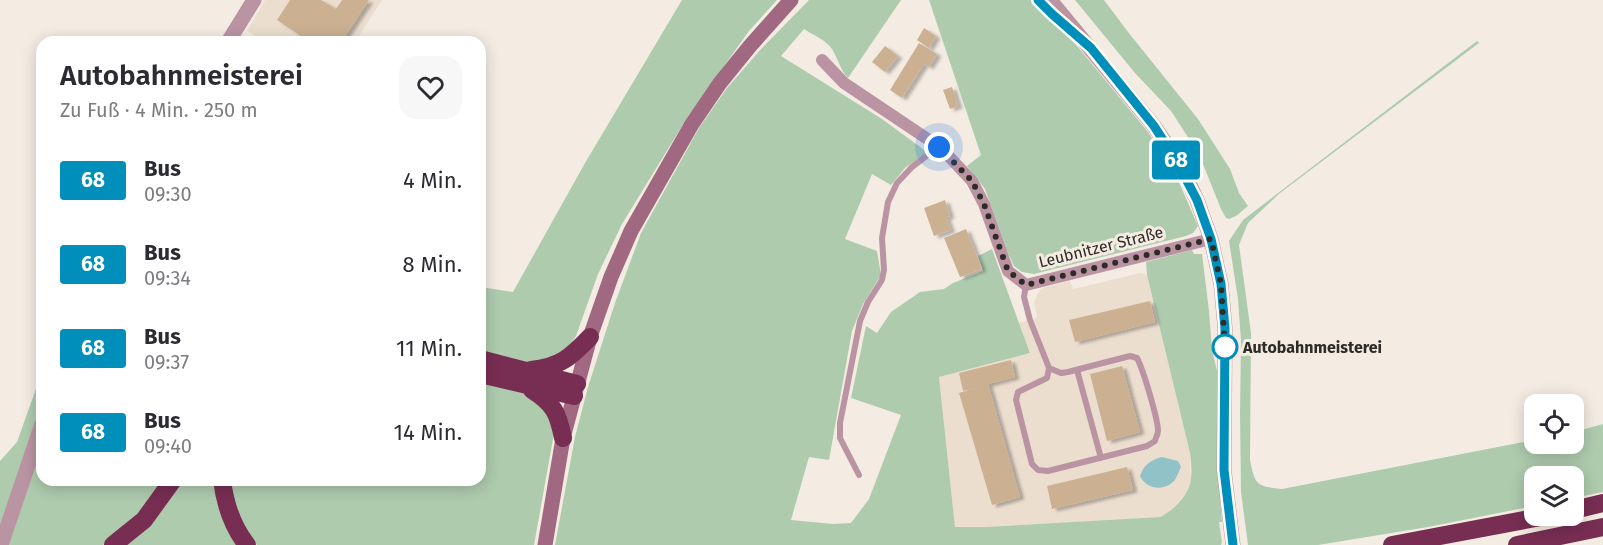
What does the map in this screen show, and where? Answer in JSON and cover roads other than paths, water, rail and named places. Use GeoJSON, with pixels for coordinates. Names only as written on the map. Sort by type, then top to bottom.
{"type":"FeatureCollection","features":[{"type":"Feature","properties":{"kind":"highway"},"geometry":{"type":"LineString","coordinates":[[524,378],[571,357],[590,337]]}},
{"type":"Feature","properties":{"kind":"highway"},"geometry":{"type":"LineString","coordinates":[[486,362],[524,378],[546,398],[559,418],[564,438]]}},
{"type":"Feature","properties":{"kind":"highway"},"geometry":{"type":"LineString","coordinates":[[486,375],[524,378],[575,390]]}},
{"type":"Feature","properties":{"kind":"highway"},"geometry":{"type":"LineString","coordinates":[[113,545],[144,520],[169,486]]}},
{"type":"Feature","properties":{"kind":"highway"},"geometry":{"type":"LineString","coordinates":[[223,486],[224,499],[231,518],[247,545]]}},
{"type":"Feature","properties":{"kind":"highway"},"geometry":{"type":"LineString","coordinates":[[1584,508],[1603,503]]}},
{"type":"Feature","properties":{"kind":"highway"},"geometry":{"type":"LineString","coordinates":[[1392,545],[1524,520]]}},
{"type":"Feature","properties":{"kind":"highway"},"geometry":{"type":"LineString","coordinates":[[1517,545],[1603,527]]}},
{"type":"Feature","properties":{"kind":"main road"},"geometry":{"type":"LineString","coordinates":[[545,545],[575,390],[611,277],[631,231],[692,124],[720,83],[791,0]]}},
{"type":"Feature","properties":{"kind":"street"},"geometry":{"type":"LineString","coordinates":[[232,36],[254,0]]}},
{"type":"Feature","properties":{"kind":"street"},"geometry":{"type":"LineString","coordinates":[[1038,0],[1091,48]]}},
{"type":"Feature","properties":{"kind":"street"},"geometry":{"type":"LineString","coordinates":[[1050,0],[1154,126],[1197,200],[1211,239],[1221,284],[1225,328],[1224,470],[1233,545]]}},
{"type":"Feature","properties":{"kind":"street","name":"Leubnitzer Straße"},"geometry":{"type":"LineString","coordinates":[[822,60],[844,83],[939,147],[972,181],[984,204],[1008,271],[1026,285],[1211,239]]}},
{"type":"Feature","properties":{"kind":"street"},"geometry":{"type":"LineString","coordinates":[[1,545],[36,441]]}},
{"type":"Feature","properties":{"kind":"lane"},"geometry":{"type":"LineString","coordinates":[[859,475],[840,438],[840,423],[860,321],[868,302],[882,280],[884,270],[882,238],[888,202],[897,183],[912,167],[939,147]]}},
{"type":"Feature","properties":{"kind":"lane"},"geometry":{"type":"LineString","coordinates":[[1026,285],[1024,297],[1030,320],[1049,368],[1047,378],[1018,392],[1016,400],[1032,464],[1038,470],[1048,471],[1147,446],[1155,441],[1158,430],[1142,366],[1137,358],[1130,356],[1061,372],[1049,368]]}},
{"type":"Feature","properties":{"kind":"lane"},"geometry":{"type":"LineString","coordinates":[[1077,370],[1101,458]]}},
{"type":"Feature","properties":{"kind":"water"},"geometry":{"type":"Polygon","coordinates":[[[1162,457],[1178,461],[1181,467],[1170,484],[1155,488],[1146,484],[1140,476],[1148,463],[1162,457]]]}},
{"type":"Feature","properties":{"kind":"place","name":"Autobahnmeisterei"},"geometry":{"type":"Point","coordinates":[1225,347]}}]}
